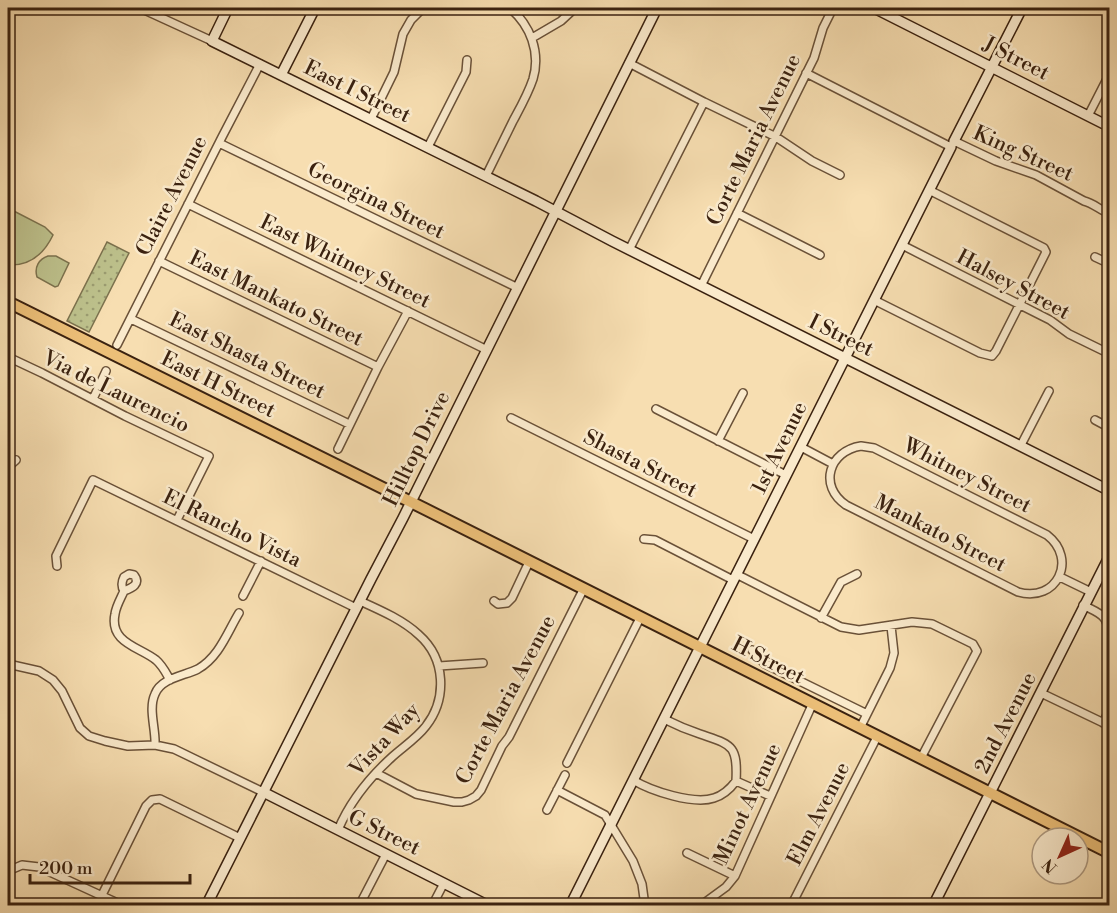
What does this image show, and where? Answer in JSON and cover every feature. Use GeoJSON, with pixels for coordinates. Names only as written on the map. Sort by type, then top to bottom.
{"type":"FeatureCollection","features":[{"type":"Feature","properties":{"kind":"main road","name":"East H Street"},"geometry":{"type":"LineString","coordinates":[[8,302],[410,502]]}},
{"type":"Feature","properties":{"kind":"main road","name":"H Street"},"geometry":{"type":"LineString","coordinates":[[410,502],[1110,853]]}},
{"type":"Feature","properties":{"kind":"street","name":"East I Street"},"geometry":{"type":"LineString","coordinates":[[140,8],[260,64],[556,211]]}},
{"type":"Feature","properties":{"kind":"street"},"geometry":{"type":"LineString","coordinates":[[212,41],[228,8]]}},
{"type":"Feature","properties":{"kind":"street"},"geometry":{"type":"LineString","coordinates":[[280,75],[315,8]]}},
{"type":"Feature","properties":{"kind":"street"},"geometry":{"type":"LineString","coordinates":[[371,119],[394,72],[403,34],[411,20],[423,8]]}},
{"type":"Feature","properties":{"kind":"street"},"geometry":{"type":"LineString","coordinates":[[486,176],[532,81],[535,70],[532,38],[521,19],[510,8]]}},
{"type":"Feature","properties":{"kind":"street"},"geometry":{"type":"LineString","coordinates":[[532,38],[554,26],[575,8]]}},
{"type":"Feature","properties":{"kind":"street","name":"Hilltop Drive"},"geometry":{"type":"LineString","coordinates":[[206,906],[657,8]]}},
{"type":"Feature","properties":{"kind":"street","name":"Corte Maria Avenue"},"geometry":{"type":"LineString","coordinates":[[701,286],[814,58],[832,8]]}},
{"type":"Feature","properties":{"kind":"street","name":"J Street"},"geometry":{"type":"LineString","coordinates":[[874,8],[1110,127]]}},
{"type":"Feature","properties":{"kind":"street","name":"1st Avenue"},"geometry":{"type":"LineString","coordinates":[[570,906],[1022,8]]}},
{"type":"Feature","properties":{"kind":"street"},"geometry":{"type":"LineString","coordinates":[[428,147],[466,72],[467,60]]}},
{"type":"Feature","properties":{"kind":"street"},"geometry":{"type":"LineString","coordinates":[[629,63],[776,137],[807,158],[840,175]]}},
{"type":"Feature","properties":{"kind":"street","name":"Claire Avenue"},"geometry":{"type":"LineString","coordinates":[[117,345],[260,64]]}},
{"type":"Feature","properties":{"kind":"street","name":"King Street"},"geometry":{"type":"LineString","coordinates":[[806,73],[952,144],[1036,174],[1110,214]]}},
{"type":"Feature","properties":{"kind":"street"},"geometry":{"type":"LineString","coordinates":[[1088,116],[1110,73]]}},
{"type":"Feature","properties":{"kind":"street"},"geometry":{"type":"LineString","coordinates":[[629,250],[704,102]]}},
{"type":"Feature","properties":{"kind":"street","name":"Georgina Street"},"geometry":{"type":"LineString","coordinates":[[219,143],[518,288]]}},
{"type":"Feature","properties":{"kind":"street"},"geometry":{"type":"LineString","coordinates":[[874,300],[980,353],[992,356],[1020,305],[1046,252],[1044,248],[929,190]]}},
{"type":"Feature","properties":{"kind":"street","name":"East Whitney Street"},"geometry":{"type":"LineString","coordinates":[[188,204],[487,350]]}},
{"type":"Feature","properties":{"kind":"street","name":"I Street"},"geometry":{"type":"LineString","coordinates":[[556,211],[629,250],[1110,491]]}},
{"type":"Feature","properties":{"kind":"street"},"geometry":{"type":"LineString","coordinates":[[737,213],[820,255]]}},
{"type":"Feature","properties":{"kind":"street","name":"Halsey Street"},"geometry":{"type":"LineString","coordinates":[[902,245],[1050,320],[1069,334],[1110,354]]}},
{"type":"Feature","properties":{"kind":"street"},"geometry":{"type":"LineString","coordinates":[[1095,257],[1110,264]]}},
{"type":"Feature","properties":{"kind":"street","name":"East Mankato Street"},"geometry":{"type":"LineString","coordinates":[[159,261],[378,367]]}},
{"type":"Feature","properties":{"kind":"street"},"geometry":{"type":"LineString","coordinates":[[338,449],[408,310]]}},
{"type":"Feature","properties":{"kind":"street","name":"East Shasta Street"},"geometry":{"type":"LineString","coordinates":[[131,318],[349,424]]}},
{"type":"Feature","properties":{"kind":"street","name":"Via de Laurencio"},"geometry":{"type":"LineString","coordinates":[[8,357],[209,456],[177,520]]}},
{"type":"Feature","properties":{"kind":"street"},"geometry":{"type":"LineString","coordinates":[[93,399],[106,371]]}},
{"type":"Feature","properties":{"kind":"street"},"geometry":{"type":"LineString","coordinates":[[1021,445],[1049,391]]}},
{"type":"Feature","properties":{"kind":"street"},"geometry":{"type":"LineString","coordinates":[[718,441],[743,393]]}},
{"type":"Feature","properties":{"kind":"street"},"geometry":{"type":"LineString","coordinates":[[656,409],[786,475]]}},
{"type":"Feature","properties":{"kind":"street","name":"Shasta Street"},"geometry":{"type":"LineString","coordinates":[[511,418],[754,539]]}},
{"type":"Feature","properties":{"kind":"street"},"geometry":{"type":"LineString","coordinates":[[1095,420],[1110,428]]}},
{"type":"Feature","properties":{"kind":"street","name":"Whitney Street"},"geometry":{"type":"LineString","coordinates":[[833,464],[840,456],[853,448],[861,446],[874,448],[1047,535],[1055,542],[1060,553],[1062,562],[1060,577]]}},
{"type":"Feature","properties":{"kind":"street"},"geometry":{"type":"LineString","coordinates":[[801,447],[833,464]]}},
{"type":"Feature","properties":{"kind":"street"},"geometry":{"type":"LineString","coordinates":[[8,467],[16,460]]}},
{"type":"Feature","properties":{"kind":"street","name":"Mankato Street"},"geometry":{"type":"LineString","coordinates":[[833,464],[830,482],[833,492],[842,503],[1018,592],[1033,594],[1042,592],[1060,577]]}},
{"type":"Feature","properties":{"kind":"street","name":"El Rancho Vista"},"geometry":{"type":"LineString","coordinates":[[57,566],[56,556],[93,480],[261,561],[358,604]]}},
{"type":"Feature","properties":{"kind":"street"},"geometry":{"type":"LineString","coordinates":[[644,539],[655,540],[841,627],[859,630],[912,622],[932,624],[975,646],[977,651],[921,758]]}},
{"type":"Feature","properties":{"kind":"street","name":"2nd Avenue"},"geometry":{"type":"LineString","coordinates":[[936,905],[1083,605],[1110,555]]}},
{"type":"Feature","properties":{"kind":"street"},"geometry":{"type":"LineString","coordinates":[[243,596],[261,561]]}},
{"type":"Feature","properties":{"kind":"street"},"geometry":{"type":"LineString","coordinates":[[494,601],[498,604],[507,603],[512,598],[529,562]]}},
{"type":"Feature","properties":{"kind":"street"},"geometry":{"type":"LineString","coordinates":[[822,618],[841,582],[856,574]]}},
{"type":"Feature","properties":{"kind":"street"},"geometry":{"type":"LineString","coordinates":[[1060,577],[1090,592]]}},
{"type":"Feature","properties":{"kind":"street","name":"Corte Maria Avenue"},"geometry":{"type":"LineString","coordinates":[[376,773],[416,794],[458,802],[465,802],[476,796],[502,746],[509,738],[583,590]]}},
{"type":"Feature","properties":{"kind":"street"},"geometry":{"type":"LineString","coordinates":[[124,591],[114,616],[117,630],[126,643],[159,663],[170,680]]}},
{"type":"Feature","properties":{"kind":"street","name":"Vista Way"},"geometry":{"type":"LineString","coordinates":[[338,830],[353,801],[376,773],[429,723],[440,696],[439,666],[431,648],[420,635],[403,623],[358,604]]}},
{"type":"Feature","properties":{"kind":"street"},"geometry":{"type":"LineString","coordinates":[[1083,605],[1105,619],[1110,656]]}},
{"type":"Feature","properties":{"kind":"street"},"geometry":{"type":"LineString","coordinates":[[155,745],[153,697],[160,685],[207,663],[216,654],[239,613]]}},
{"type":"Feature","properties":{"kind":"street"},"geometry":{"type":"LineString","coordinates":[[567,763],[640,618]]}},
{"type":"Feature","properties":{"kind":"street"},"geometry":{"type":"LineString","coordinates":[[860,728],[890,668],[894,653],[891,626]]}},
{"type":"Feature","properties":{"kind":"street"},"geometry":{"type":"LineString","coordinates":[[752,650],[765,664],[867,714]]}},
{"type":"Feature","properties":{"kind":"street"},"geometry":{"type":"LineString","coordinates":[[439,666],[483,663]]}},
{"type":"Feature","properties":{"kind":"street"},"geometry":{"type":"LineString","coordinates":[[8,664],[39,671],[53,680],[62,691],[80,728],[89,736],[128,746],[155,745],[174,748],[263,792]]}},
{"type":"Feature","properties":{"kind":"street"},"geometry":{"type":"LineString","coordinates":[[1041,693],[1106,724],[1110,708]]}},
{"type":"Feature","properties":{"kind":"street","name":"Minot Avenue"},"geometry":{"type":"LineString","coordinates":[[700,906],[726,887],[735,876],[812,705]]}},
{"type":"Feature","properties":{"kind":"street"},"geometry":{"type":"LineString","coordinates":[[633,780],[642,786],[667,794],[704,800],[721,796],[736,781],[737,765],[732,750],[726,744],[664,718]]}},
{"type":"Feature","properties":{"kind":"street","name":"Elm Avenue"},"geometry":{"type":"LineString","coordinates":[[791,906],[877,737]]}},
{"type":"Feature","properties":{"kind":"street"},"geometry":{"type":"LineString","coordinates":[[547,810],[565,776]]}},
{"type":"Feature","properties":{"kind":"street"},"geometry":{"type":"LineString","coordinates":[[736,781],[771,796]]}},
{"type":"Feature","properties":{"kind":"street"},"geometry":{"type":"LineString","coordinates":[[557,790],[605,814],[615,834],[630,854],[642,884],[645,906]]}},
{"type":"Feature","properties":{"kind":"street","name":"G Street"},"geometry":{"type":"LineString","coordinates":[[263,792],[489,906]]}},
{"type":"Feature","properties":{"kind":"street"},"geometry":{"type":"LineString","coordinates":[[102,895],[146,806],[152,800],[160,799],[240,838]]}},
{"type":"Feature","properties":{"kind":"street"},"geometry":{"type":"LineString","coordinates":[[687,853],[735,876]]}},
{"type":"Feature","properties":{"kind":"street"},"geometry":{"type":"LineString","coordinates":[[359,906],[386,854]]}},
{"type":"Feature","properties":{"kind":"street"},"geometry":{"type":"LineString","coordinates":[[8,871],[22,865],[39,867],[124,906]]}},
{"type":"Feature","properties":{"kind":"street"},"geometry":{"type":"LineString","coordinates":[[432,906],[444,883]]}},
{"type":"Feature","properties":{"kind":"green space"},"geometry":{"type":"Polygon","coordinates":[[[8,208],[45,227],[53,235],[35,258],[16,265],[8,265],[8,208]]]}},
{"type":"Feature","properties":{"kind":"green space"},"geometry":{"type":"Polygon","coordinates":[[[107,242],[129,253],[89,332],[67,321],[107,242]]]}},
{"type":"Feature","properties":{"kind":"green space"},"geometry":{"type":"Polygon","coordinates":[[[48,256],[56,256],[69,263],[58,286],[55,287],[37,277],[38,264],[48,256]]]}}]}
